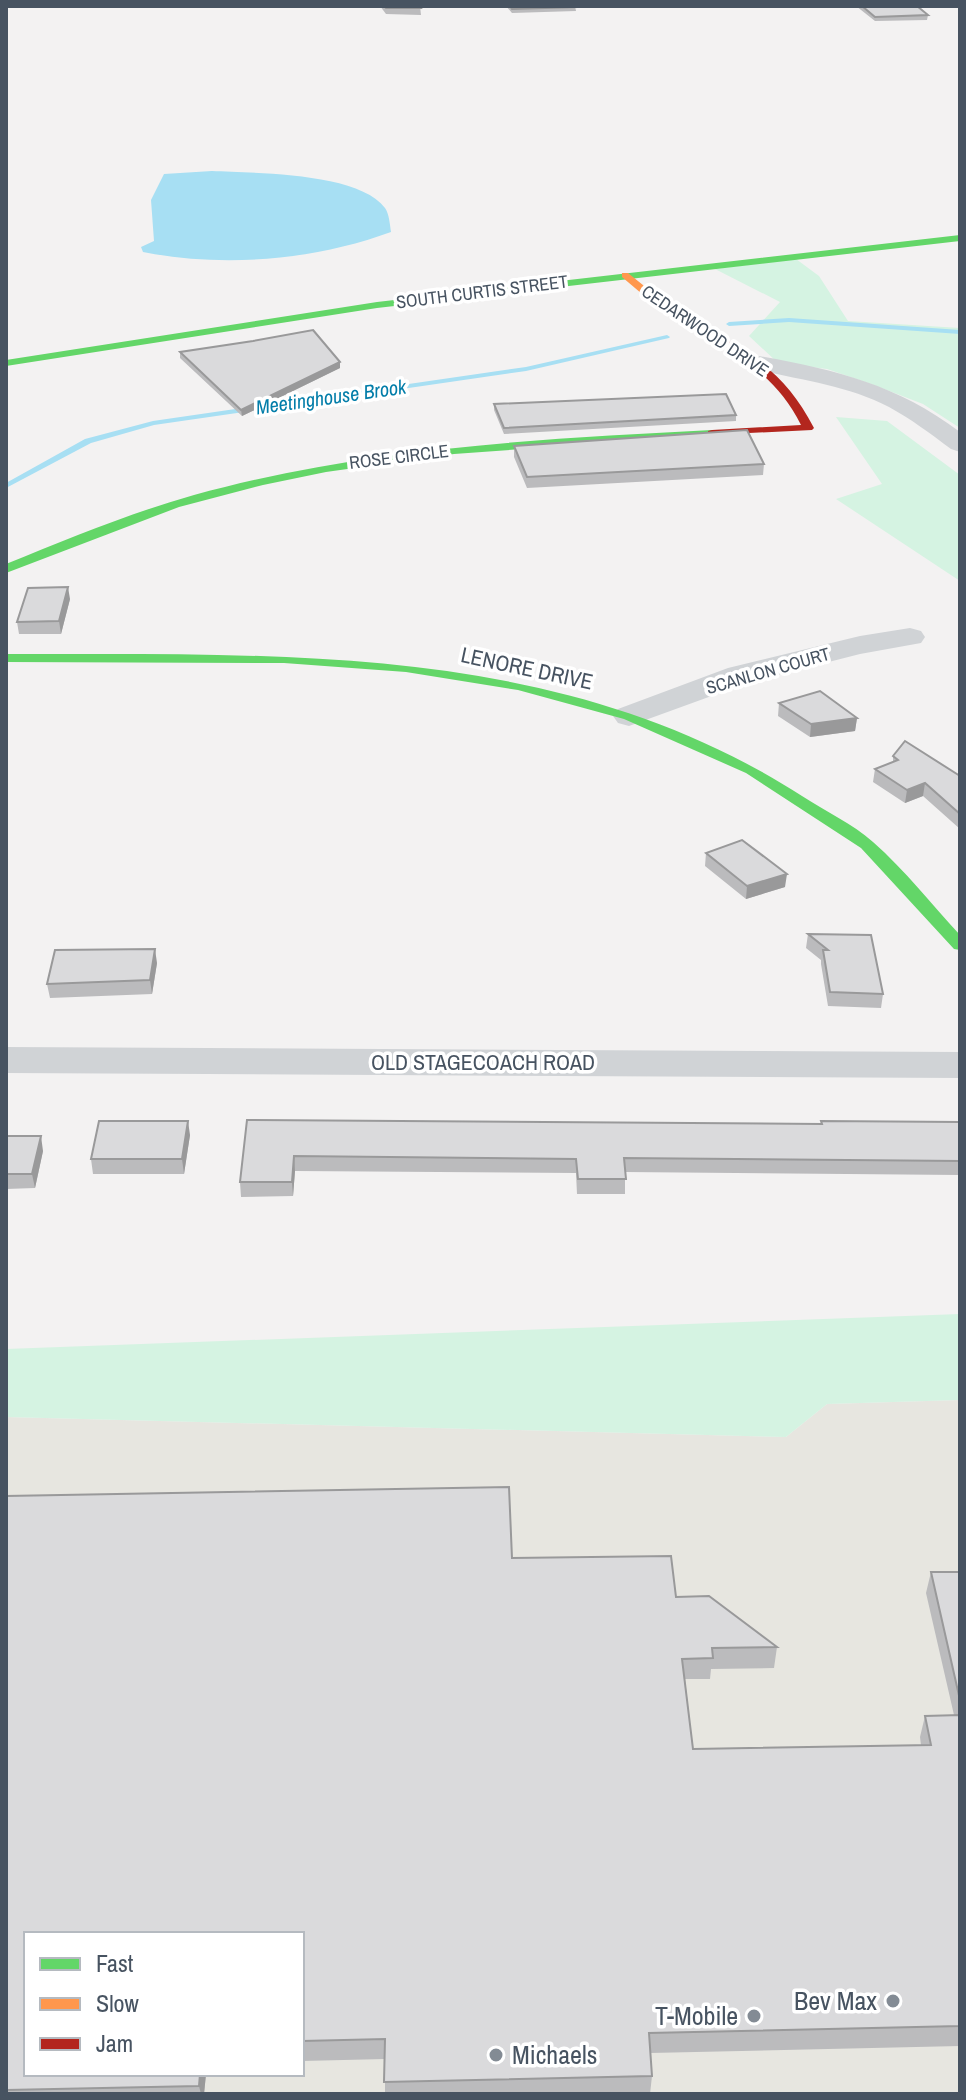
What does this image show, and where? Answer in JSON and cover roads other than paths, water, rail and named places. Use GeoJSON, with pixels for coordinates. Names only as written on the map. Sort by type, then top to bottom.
{"type":"FeatureCollection","features":[{"type":"Feature","properties":{"kind":"street","name":"SOUTH CURTIS STREET"},"geometry":{"type":"LineString","coordinates":[[6,363],[377,305],[960,238]]}},
{"type":"Feature","properties":{"kind":"street","name":"CEDARWOOD DRIVE"},"geometry":{"type":"LineString","coordinates":[[625,275],[665,308],[759,363],[793,395],[808,428]]}},
{"type":"Feature","properties":{"kind":"street"},"geometry":{"type":"LineString","coordinates":[[759,363],[817,374],[870,389],[913,410],[960,444]]}},
{"type":"Feature","properties":{"kind":"street","name":"ROSE CIRCLE"},"geometry":{"type":"LineString","coordinates":[[6,569],[102,525],[220,489],[343,463],[483,446],[808,428]]}},
{"type":"Feature","properties":{"kind":"street","name":"SCANLON COURT"},"geometry":{"type":"LineString","coordinates":[[629,716],[739,675],[860,645],[910,637]]}},
{"type":"Feature","properties":{"kind":"street","name":"LENORE DRIVE"},"geometry":{"type":"LineString","coordinates":[[6,658],[284,659],[406,668],[519,686],[629,716],[751,770],[867,845],[960,945]]}},
{"type":"Feature","properties":{"kind":"street","name":"OLD STAGECOACH ROAD"},"geometry":{"type":"LineString","coordinates":[[6,1060],[960,1065]]}},
{"type":"Feature","properties":{"kind":"water"},"geometry":{"type":"Polygon","coordinates":[[[212,171],[278,174],[353,187],[372,196],[385,208],[391,232],[332,249],[269,258],[205,260],[143,252],[141,247],[154,241],[151,200],[164,174],[212,171]]]}},
{"type":"Feature","properties":{"kind":"waterway","name":"Meetinghouse Brook"},"geometry":{"type":"LineString","coordinates":[[729,324],[789,320],[960,332]]}},
{"type":"Feature","properties":{"kind":"waterway","name":"Meetinghouse Brook"},"geometry":{"type":"LineString","coordinates":[[6,486],[88,441],[153,423],[526,369],[667,337]]}},
{"type":"Feature","properties":{"kind":"place","name":"Bev Max"},"geometry":{"type":"Point","coordinates":[893,2001]}},
{"type":"Feature","properties":{"kind":"place","name":"T-Mobile"},"geometry":{"type":"Point","coordinates":[754,2016]}},
{"type":"Feature","properties":{"kind":"place","name":"Michaels"},"geometry":{"type":"Point","coordinates":[496,2055]}}]}
